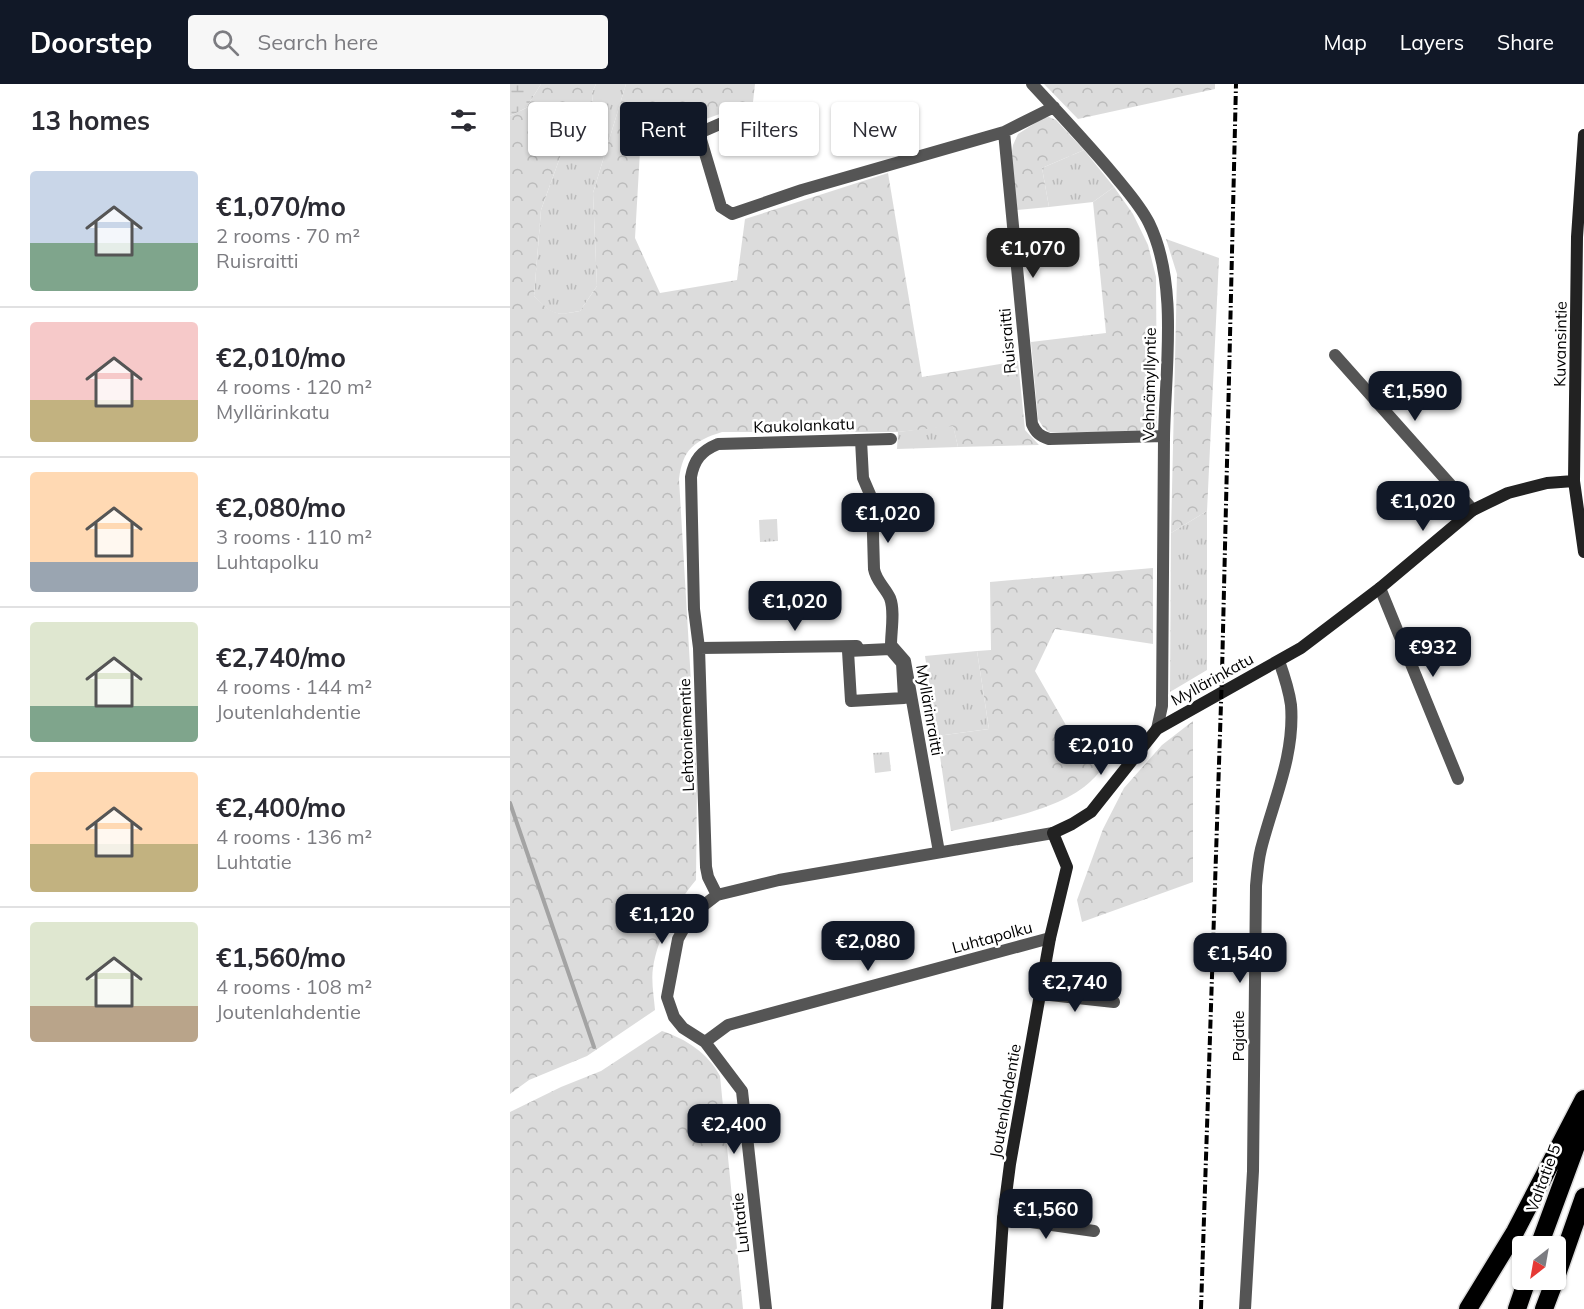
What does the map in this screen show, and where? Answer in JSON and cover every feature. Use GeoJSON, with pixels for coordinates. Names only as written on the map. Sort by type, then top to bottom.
{"type":"FeatureCollection","features":[{"type":"Feature","properties":{"kind":"highway"},"geometry":{"type":"LineString","coordinates":[[1468,1309],[1515,1232],[1584,1100]]}},
{"type":"Feature","properties":{"kind":"highway","name":"Valtatie 5"},"geometry":{"type":"LineString","coordinates":[[1543,1236],[1584,1124]]}},
{"type":"Feature","properties":{"kind":"highway"},"geometry":{"type":"LineString","coordinates":[[1566,1247],[1584,1197]]}},
{"type":"Feature","properties":{"kind":"highway"},"geometry":{"type":"LineString","coordinates":[[1517,1309],[1524,1290]]}},
{"type":"Feature","properties":{"kind":"highway"},"geometry":{"type":"LineString","coordinates":[[1544,1309],[1551,1290]]}},
{"type":"Feature","properties":{"kind":"street","name":"Vehnämyllyntie"},"geometry":{"type":"LineString","coordinates":[[1032,84],[1082,137],[1138,204],[1157,242],[1164,276],[1167,305],[1162,706],[1157,729]]}},
{"type":"Feature","properties":{"kind":"street"},"geometry":{"type":"LineString","coordinates":[[719,124],[699,133],[721,207],[732,214],[802,190],[1004,132],[1054,107]]}},
{"type":"Feature","properties":{"kind":"street","name":"Ruisraitti"},"geometry":{"type":"LineString","coordinates":[[1004,132],[1032,424],[1035,431],[1049,439],[1164,436]]}},
{"type":"Feature","properties":{"kind":"street","name":"Kuvansintie"},"geometry":{"type":"LineString","coordinates":[[1584,135],[1577,237],[1574,481],[1584,552]]}},
{"type":"Feature","properties":{"kind":"street"},"geometry":{"type":"LineString","coordinates":[[1335,355],[1473,510]]}},
{"type":"Feature","properties":{"kind":"street","name":"Kaukolankatu"},"geometry":{"type":"LineString","coordinates":[[718,444],[891,439]]}},
{"type":"Feature","properties":{"kind":"street"},"geometry":{"type":"LineString","coordinates":[[699,648],[891,645],[892,604],[874,568],[872,498],[863,478],[861,440]]}},
{"type":"Feature","properties":{"kind":"street","name":"Lehtoniementie"},"geometry":{"type":"LineString","coordinates":[[717,895],[706,867],[699,648],[694,609],[692,477],[693,466],[698,457],[706,449],[718,444]]}},
{"type":"Feature","properties":{"kind":"street","name":"Myllärinkatu"},"geometry":{"type":"LineString","coordinates":[[717,895],[779,880],[1053,833],[1091,812],[1157,729],[1301,648],[1380,588],[1473,510],[1508,493],[1547,483],[1574,481]]}},
{"type":"Feature","properties":{"kind":"street"},"geometry":{"type":"LineString","coordinates":[[1380,588],[1458,778]]}},
{"type":"Feature","properties":{"kind":"street","name":"Myllärinraitti"},"geometry":{"type":"LineString","coordinates":[[891,645],[905,661],[939,852]]}},
{"type":"Feature","properties":{"kind":"street"},"geometry":{"type":"LineString","coordinates":[[890,649],[902,663],[904,698],[851,701],[848,651],[890,649]]}},
{"type":"Feature","properties":{"kind":"street","name":"Pajatie"},"geometry":{"type":"LineString","coordinates":[[1245,1309],[1253,1171],[1256,886],[1260,852],[1286,771],[1290,739],[1291,706],[1287,684],[1279,661]]}},
{"type":"Feature","properties":{"kind":"street","name":"Joutenlahdentie"},"geometry":{"type":"LineString","coordinates":[[997,1309],[1003,1218],[1010,1164],[1050,938],[1067,867],[1053,833]]}},
{"type":"Feature","properties":{"kind":"street","name":"Luhtatie"},"geometry":{"type":"LineString","coordinates":[[717,895],[692,915],[678,939],[667,997],[674,1017],[682,1028],[705,1042],[742,1091],[765,1309]]}},
{"type":"Feature","properties":{"kind":"street","name":"Luhtapolku"},"geometry":{"type":"LineString","coordinates":[[705,1042],[728,1025],[1050,938]]}},
{"type":"Feature","properties":{"kind":"street"},"geometry":{"type":"LineString","coordinates":[[1041,994],[1114,1002]]}},
{"type":"Feature","properties":{"kind":"street"},"geometry":{"type":"LineString","coordinates":[[1003,1218],[1094,1231]]}},
{"type":"Feature","properties":{"kind":"green space"},"geometry":{"type":"Polygon","coordinates":[[[510,84],[541,84],[526,108],[510,116],[510,84]]]}},
{"type":"Feature","properties":{"kind":"green space"},"geometry":{"type":"Polygon","coordinates":[[[541,84],[596,84],[592,93],[593,102],[530,102],[541,84]]]}},
{"type":"Feature","properties":{"kind":"green space"},"geometry":{"type":"Polygon","coordinates":[[[596,84],[626,84],[608,143],[608,102],[593,102],[592,93],[596,84]]]}},
{"type":"Feature","properties":{"kind":"green space"},"geometry":{"type":"Polygon","coordinates":[[[626,84],[755,84],[753,102],[719,102],[719,114],[707,119],[707,102],[621,102],[626,84]]]}},
{"type":"Feature","properties":{"kind":"green space"},"geometry":{"type":"Polygon","coordinates":[[[1044,84],[1215,84],[1215,89],[1078,119],[1044,84]]]}},
{"type":"Feature","properties":{"kind":"green space"},"geometry":{"type":"Polygon","coordinates":[[[620,104],[620,156],[640,156],[635,238],[660,293],[737,280],[745,219],[888,173],[922,377],[1018,361],[1025,430],[1039,445],[958,447],[953,426],[898,432],[722,432],[697,443],[687,453],[679,479],[697,784],[696,880],[675,910],[655,956],[652,984],[655,1010],[587,1056],[529,1080],[510,1094],[510,116],[528,105],[528,156],[560,156],[541,210],[534,296],[550,310],[559,313],[580,311],[597,286],[593,193],[604,156],[608,156],[608,143],[620,104]]]}},
{"type":"Feature","properties":{"kind":"green space"},"geometry":{"type":"Polygon","coordinates":[[[1049,117],[1056,120],[1084,150],[1042,168],[1049,207],[1017,210],[1011,157],[1013,145],[1018,134],[1043,118],[1049,117]]]}},
{"type":"Feature","properties":{"kind":"green space"},"geometry":{"type":"Polygon","coordinates":[[[1084,150],[1114,187],[1093,202],[1049,207],[1042,168],[1084,150]]]}},
{"type":"Feature","properties":{"kind":"green space"},"geometry":{"type":"Polygon","coordinates":[[[560,156],[604,156],[593,193],[597,286],[580,311],[554,312],[534,296],[541,210],[560,156]]]}},
{"type":"Feature","properties":{"kind":"green space"},"geometry":{"type":"Polygon","coordinates":[[[1114,187],[1133,214],[1148,245],[1156,277],[1157,427],[1152,432],[1049,432],[1038,419],[1031,342],[1106,333],[1093,202],[1114,187]]]}},
{"type":"Feature","properties":{"kind":"green space"},"geometry":{"type":"Polygon","coordinates":[[[1166,239],[1219,258],[1207,511],[1171,533],[1177,274],[1166,239]]]}},
{"type":"Feature","properties":{"kind":"green space"},"geometry":{"type":"Polygon","coordinates":[[[953,425],[958,447],[897,449],[898,432],[953,425]]]}},
{"type":"Feature","properties":{"kind":"green space"},"geometry":{"type":"Polygon","coordinates":[[[1207,511],[1207,670],[1170,692],[1171,533],[1207,511]]]}},
{"type":"Feature","properties":{"kind":"green space"},"geometry":{"type":"Polygon","coordinates":[[[777,519],[778,541],[760,542],[759,520],[777,519]]]}},
{"type":"Feature","properties":{"kind":"green space"},"geometry":{"type":"Polygon","coordinates":[[[1153,568],[1153,644],[1055,629],[1035,671],[1071,734],[1114,752],[1100,771],[1078,791],[1044,808],[951,831],[937,736],[989,729],[977,651],[991,650],[990,582],[1153,568]]]}},
{"type":"Feature","properties":{"kind":"green space"},"geometry":{"type":"Polygon","coordinates":[[[977,651],[989,729],[937,736],[925,656],[977,651]]]}},
{"type":"Feature","properties":{"kind":"green space"},"geometry":{"type":"Polygon","coordinates":[[[1193,721],[1193,882],[1082,922],[1077,900],[1103,829],[1124,788],[1162,745],[1193,721]]]}},
{"type":"Feature","properties":{"kind":"green space"},"geometry":{"type":"Polygon","coordinates":[[[889,752],[891,771],[875,773],[873,753],[889,752]]]}},
{"type":"Feature","properties":{"kind":"green space"},"geometry":{"type":"Polygon","coordinates":[[[662,1031],[696,1048],[709,1060],[720,1076],[743,1309],[510,1309],[510,1112],[561,1087],[601,1071],[662,1031]]]}},
{"type":"Feature","properties":{"kind":"waterway"},"geometry":{"type":"LineString","coordinates":[[510,803],[594,1047]]}},
{"type":"Feature","properties":{"kind":"railway"},"geometry":{"type":"LineString","coordinates":[[1201,1309],[1222,673],[1236,84]]}}]}
